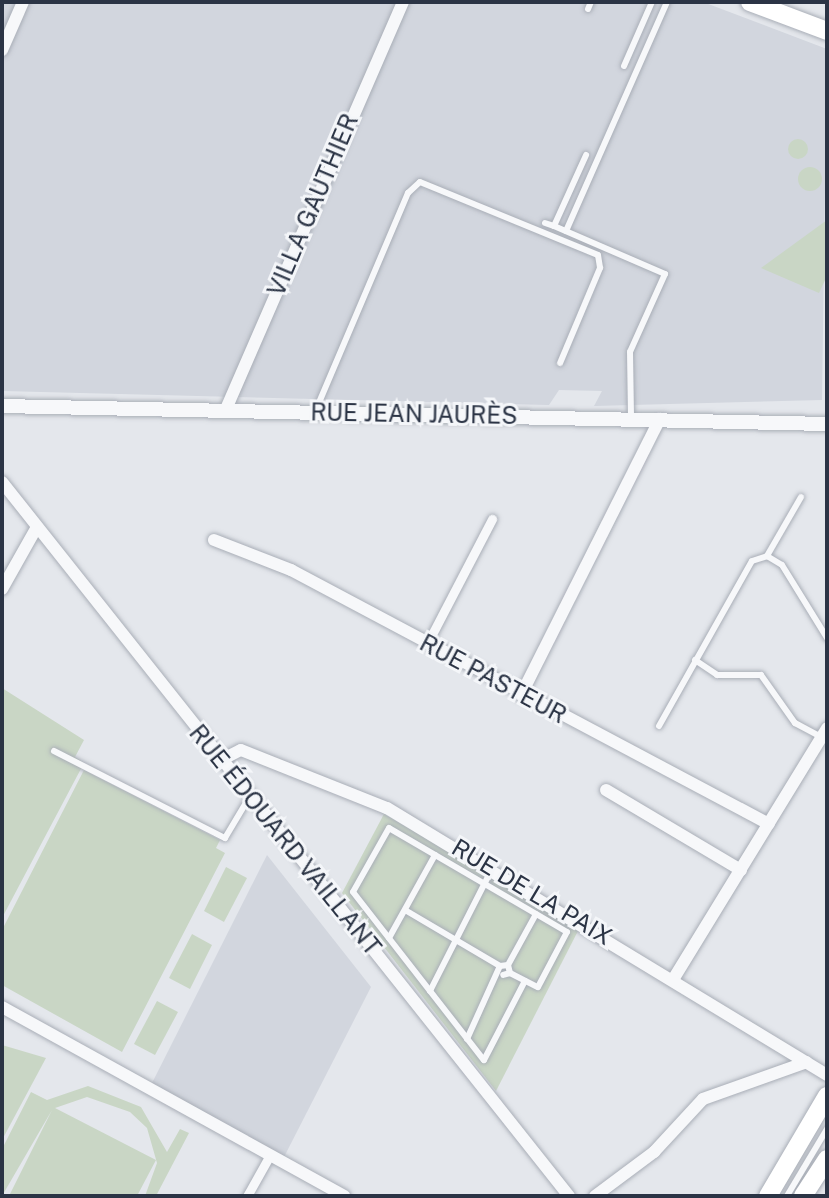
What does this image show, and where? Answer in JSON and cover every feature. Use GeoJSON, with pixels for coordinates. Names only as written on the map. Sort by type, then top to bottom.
{"type":"FeatureCollection","features":[{"type":"Feature","properties":{"kind":"main road"},"geometry":{"type":"LineString","coordinates":[[750,2],[827,31]]}},
{"type":"Feature","properties":{"kind":"main road"},"geometry":{"type":"LineString","coordinates":[[768,1196],[827,1096]]}},
{"type":"Feature","properties":{"kind":"main road"},"geometry":{"type":"LineString","coordinates":[[803,1196],[827,1159]]}},
{"type":"Feature","properties":{"kind":"street"},"geometry":{"type":"LineString","coordinates":[[2,50],[23,2]]}},
{"type":"Feature","properties":{"kind":"street","name":"VILLA GAUTHIER"},"geometry":{"type":"LineString","coordinates":[[226,409],[403,2]]}},
{"type":"Feature","properties":{"kind":"street","name":"RUE JEAN JAURÈS"},"geometry":{"type":"LineString","coordinates":[[2,406],[827,424]]}},
{"type":"Feature","properties":{"kind":"street"},"geometry":{"type":"LineString","coordinates":[[521,695],[660,419]]}},
{"type":"Feature","properties":{"kind":"street","name":"RUE ÉDOUARD VAILLANT"},"geometry":{"type":"LineString","coordinates":[[2,482],[569,1196]]}},
{"type":"Feature","properties":{"kind":"street"},"geometry":{"type":"LineString","coordinates":[[427,644],[492,519]]}},
{"type":"Feature","properties":{"kind":"street"},"geometry":{"type":"LineString","coordinates":[[2,589],[37,527]]}},
{"type":"Feature","properties":{"kind":"street","name":"RUE PASTEUR"},"geometry":{"type":"LineString","coordinates":[[214,540],[291,570],[521,695],[769,824]]}},
{"type":"Feature","properties":{"kind":"street"},"geometry":{"type":"LineString","coordinates":[[674,978],[824,733]]}},
{"type":"Feature","properties":{"kind":"street","name":"RUE DE LA PAIX"},"geometry":{"type":"LineString","coordinates":[[221,760],[241,750],[372,802],[492,869],[674,978],[827,1075]]}},
{"type":"Feature","properties":{"kind":"street"},"geometry":{"type":"LineString","coordinates":[[606,790],[741,870]]}},
{"type":"Feature","properties":{"kind":"street"},"geometry":{"type":"LineString","coordinates":[[2,1007],[344,1196]]}},
{"type":"Feature","properties":{"kind":"street"},"geometry":{"type":"LineString","coordinates":[[595,1196],[654,1152],[703,1099],[807,1062]]}},
{"type":"Feature","properties":{"kind":"street"},"geometry":{"type":"LineString","coordinates":[[247,1196],[270,1155]]}},
{"type":"Feature","properties":{"kind":"lane"},"geometry":{"type":"LineString","coordinates":[[624,66],[652,2]]}},
{"type":"Feature","properties":{"kind":"lane"},"geometry":{"type":"LineString","coordinates":[[566,231],[667,2]]}},
{"type":"Feature","properties":{"kind":"lane"},"geometry":{"type":"LineString","coordinates":[[554,226],[586,155]]}},
{"type":"Feature","properties":{"kind":"lane"},"geometry":{"type":"LineString","coordinates":[[315,412],[408,193],[420,182],[598,255],[600,268],[560,363]]}},
{"type":"Feature","properties":{"kind":"lane"},"geometry":{"type":"LineString","coordinates":[[545,223],[665,274],[630,352],[631,418]]}},
{"type":"Feature","properties":{"kind":"lane"},"geometry":{"type":"LineString","coordinates":[[659,726],[752,561],[767,556],[801,497]]}},
{"type":"Feature","properties":{"kind":"lane"},"geometry":{"type":"LineString","coordinates":[[767,556],[782,565],[827,638]]}},
{"type":"Feature","properties":{"kind":"lane"},"geometry":{"type":"LineString","coordinates":[[695,660],[717,675],[761,675],[795,723],[824,733]]}},
{"type":"Feature","properties":{"kind":"lane"},"geometry":{"type":"LineString","coordinates":[[54,751],[225,838],[250,796]]}},
{"type":"Feature","properties":{"kind":"lane"},"geometry":{"type":"LineString","coordinates":[[506,974],[525,981],[538,987],[567,932],[389,828],[353,892],[484,1060],[525,981]]}},
{"type":"Feature","properties":{"kind":"lane"},"geometry":{"type":"LineString","coordinates":[[389,938],[435,855]]}},
{"type":"Feature","properties":{"kind":"lane"},"geometry":{"type":"LineString","coordinates":[[430,991],[492,869]]}},
{"type":"Feature","properties":{"kind":"lane"},"geometry":{"type":"LineString","coordinates":[[405,910],[455,942],[504,965]]}},
{"type":"Feature","properties":{"kind":"lane"},"geometry":{"type":"LineString","coordinates":[[467,1039],[506,974],[504,965],[536,914]]}},
{"type":"Feature","properties":{"kind":"lane"},"geometry":{"type":"LineString","coordinates":[[787,1196],[827,1129]]}},
{"type":"Feature","properties":{"kind":"shaded area"},"geometry":{"type":"Polygon","coordinates":[[[2,2],[703,2],[827,49],[822,400],[594,406],[602,391],[559,390],[549,405],[2,391],[2,2]]]}},
{"type":"Feature","properties":{"kind":"shaded area"},"geometry":{"type":"Polygon","coordinates":[[[267,855],[371,987],[283,1159],[149,1089],[267,855]]]}},
{"type":"Feature","properties":{"kind":"green space"},"geometry":{"type":"Polygon","coordinates":[[[798,139],[805,142],[808,149],[805,156],[798,159],[791,156],[788,149],[791,142],[798,139]]]}},
{"type":"Feature","properties":{"kind":"green space"},"geometry":{"type":"Polygon","coordinates":[[[810,167],[818,171],[822,179],[818,187],[810,191],[802,187],[798,179],[802,171],[810,167]]]}},
{"type":"Feature","properties":{"kind":"green space"},"geometry":{"type":"Polygon","coordinates":[[[827,220],[827,276],[819,293],[761,268],[827,220]]]}},
{"type":"Feature","properties":{"kind":"green space"},"geometry":{"type":"Polygon","coordinates":[[[2,688],[84,740],[75,757],[84,763],[2,918],[2,688]]]}},
{"type":"Feature","properties":{"kind":"green space"},"geometry":{"type":"Polygon","coordinates":[[[84,770],[220,840],[216,848],[225,853],[122,1052],[2,985],[2,930],[84,770]]]}},
{"type":"Feature","properties":{"kind":"green space"},"geometry":{"type":"Polygon","coordinates":[[[384,814],[580,927],[496,1091],[342,893],[384,814]]]}},
{"type":"Feature","properties":{"kind":"green space"},"geometry":{"type":"Polygon","coordinates":[[[226,867],[247,878],[224,922],[204,911],[226,867]]]}},
{"type":"Feature","properties":{"kind":"green space"},"geometry":{"type":"Polygon","coordinates":[[[192,934],[212,945],[190,989],[169,978],[192,934]]]}},
{"type":"Feature","properties":{"kind":"green space"},"geometry":{"type":"Polygon","coordinates":[[[157,1001],[178,1012],[155,1055],[134,1044],[157,1001]]]}},
{"type":"Feature","properties":{"kind":"green space"},"geometry":{"type":"Polygon","coordinates":[[[2,1045],[46,1058],[2,1140],[2,1045]]]}},
{"type":"Feature","properties":{"kind":"green space"},"geometry":{"type":"Polygon","coordinates":[[[88,1086],[141,1107],[167,1152],[180,1129],[189,1133],[156,1196],[145,1196],[157,1163],[147,1128],[130,1112],[87,1097],[55,1108],[156,1160],[137,1196],[9,1196],[52,1110],[2,1196],[2,1149],[31,1092],[47,1100],[88,1086]]]}}]}
